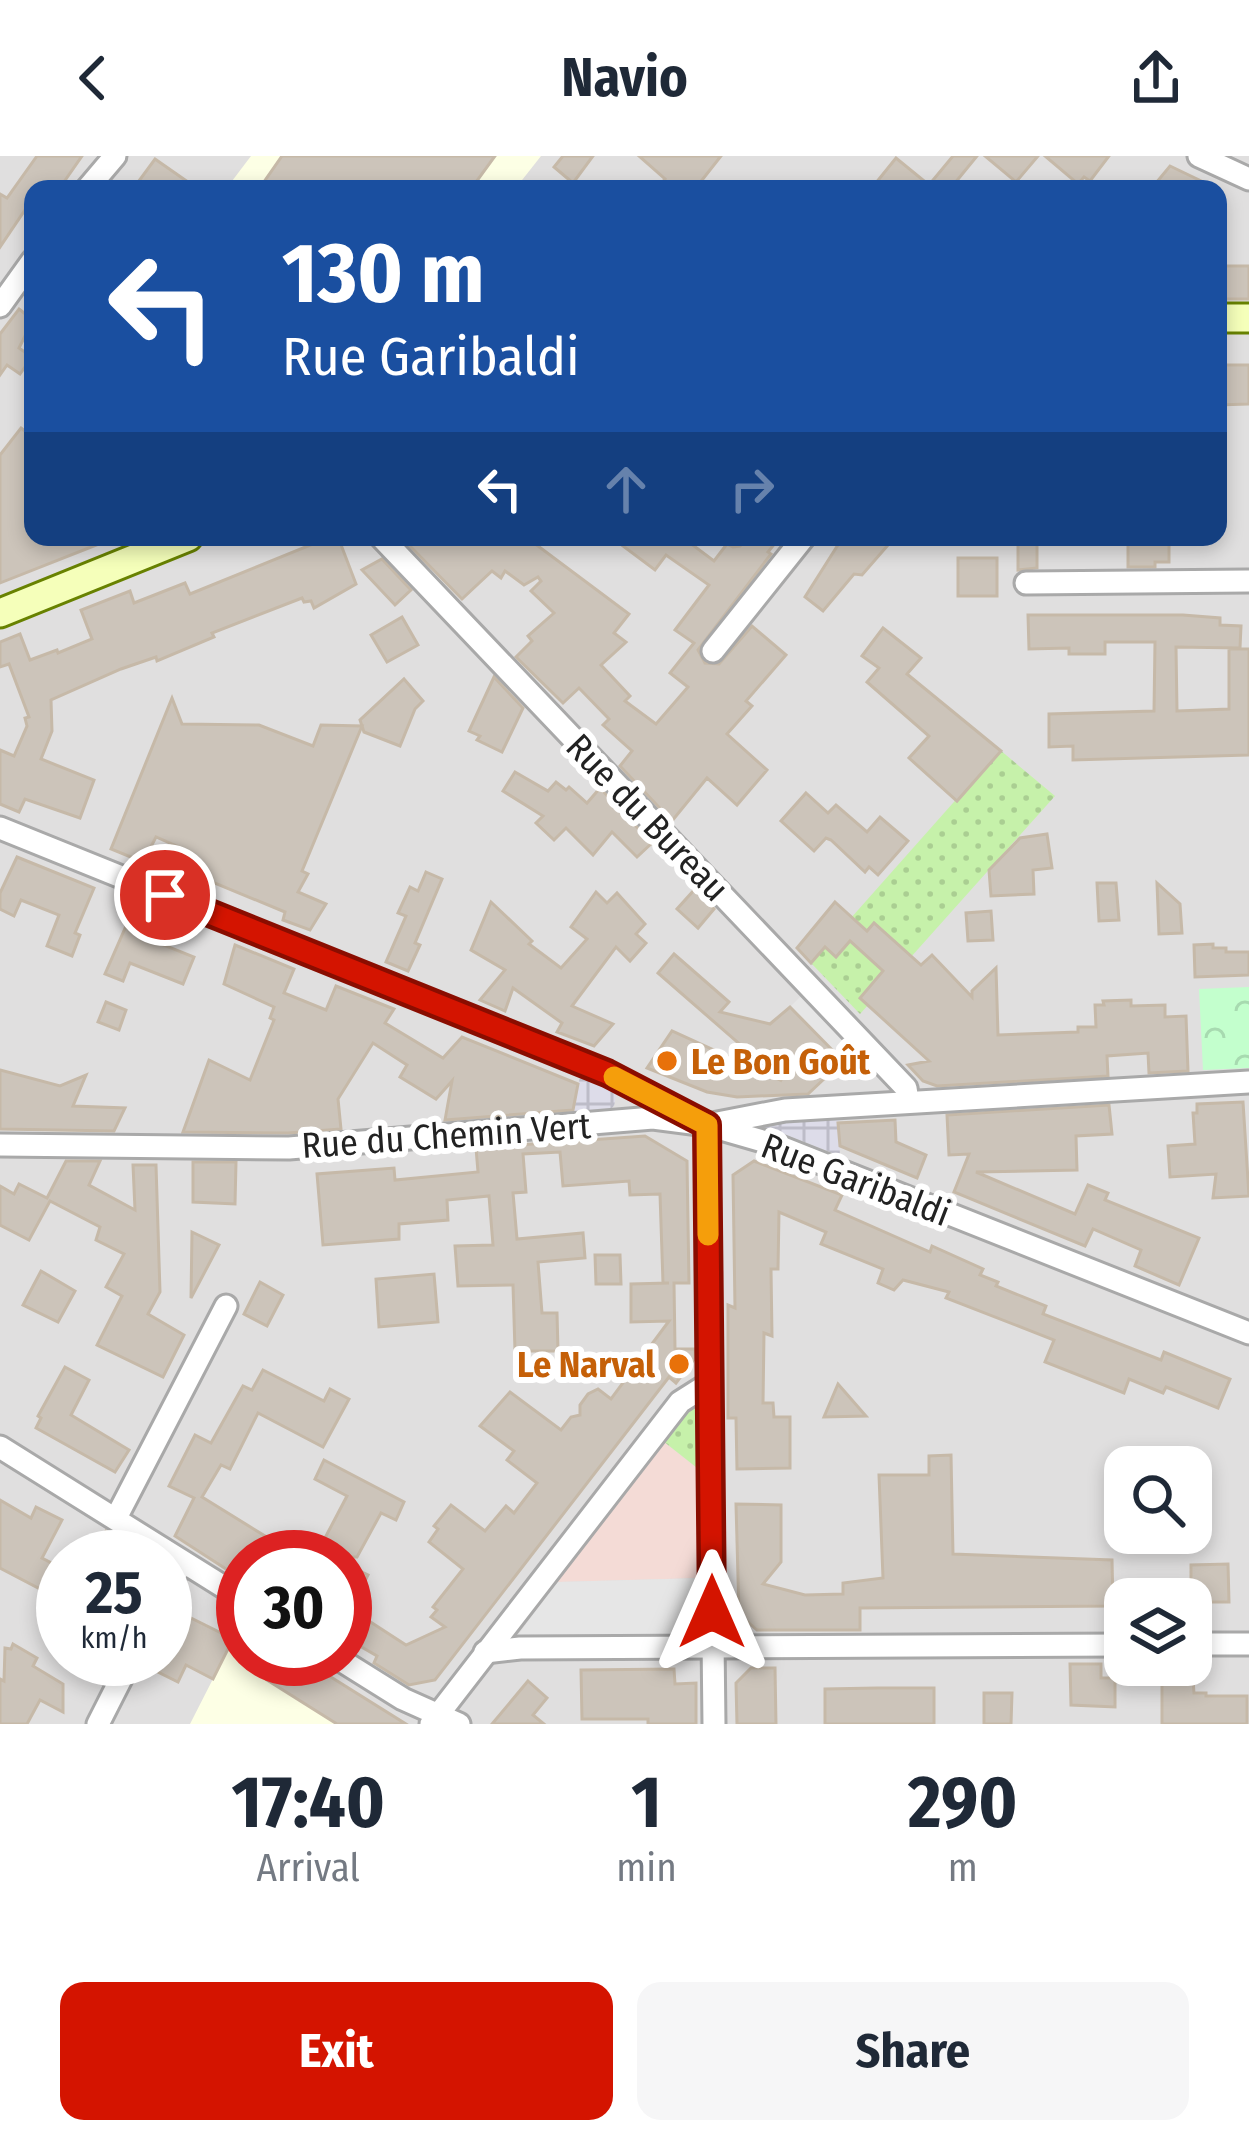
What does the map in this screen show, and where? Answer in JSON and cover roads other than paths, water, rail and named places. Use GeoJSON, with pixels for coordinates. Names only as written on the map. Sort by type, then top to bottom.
{"type":"FeatureCollection","features":[{"type":"Feature","properties":{"kind":"main road"},"geometry":{"type":"LineString","coordinates":[[0,613],[166,546]]}},
{"type":"Feature","properties":{"kind":"street"},"geometry":{"type":"LineString","coordinates":[[95,180],[115,156]]}},
{"type":"Feature","properties":{"kind":"street"},"geometry":{"type":"LineString","coordinates":[[1199,156],[1249,178]]}},
{"type":"Feature","properties":{"kind":"street"},"geometry":{"type":"LineString","coordinates":[[0,306],[24,273]]}},
{"type":"Feature","properties":{"kind":"street","name":"Rue du Bureau"},"geometry":{"type":"LineString","coordinates":[[390,546],[906,1088],[908,1101]]}},
{"type":"Feature","properties":{"kind":"street"},"geometry":{"type":"LineString","coordinates":[[713,651],[797,546]]}},
{"type":"Feature","properties":{"kind":"street"},"geometry":{"type":"LineString","coordinates":[[1025,583],[1249,581]]}},
{"type":"Feature","properties":{"kind":"street","name":"Rue Garibaldi"},"geometry":{"type":"LineString","coordinates":[[0,828],[607,1073],[707,1125],[773,1144],[1249,1333]]}},
{"type":"Feature","properties":{"kind":"street","name":"Rue du Chemin Vert"},"geometry":{"type":"LineString","coordinates":[[0,1144],[289,1148],[653,1118],[707,1125],[784,1110],[1249,1082]]}},
{"type":"Feature","properties":{"kind":"street"},"geometry":{"type":"LineString","coordinates":[[707,1125],[714,1724]]}},
{"type":"Feature","properties":{"kind":"street"},"geometry":{"type":"LineString","coordinates":[[116,1518],[226,1306]]}},
{"type":"Feature","properties":{"kind":"street"},"geometry":{"type":"LineString","coordinates":[[372,1680],[443,1721],[485,1652],[680,1402],[710,1383]]}},
{"type":"Feature","properties":{"kind":"street"},"geometry":{"type":"LineString","coordinates":[[0,1447],[134,1530]]}},
{"type":"Feature","properties":{"kind":"street"},"geometry":{"type":"LineString","coordinates":[[1212,1644],[1249,1644]]}},
{"type":"Feature","properties":{"kind":"street"},"geometry":{"type":"LineString","coordinates":[[485,1652],[520,1648],[1104,1645]]}},
{"type":"Feature","properties":{"kind":"street"},"geometry":{"type":"LineString","coordinates":[[98,1724],[117,1686]]}},
{"type":"Feature","properties":{"kind":"place","name":"Le Bon Goût"},"geometry":{"type":"Point","coordinates":[667,1061]}},
{"type":"Feature","properties":{"kind":"place","name":"Le Narval"},"geometry":{"type":"Point","coordinates":[679,1364]}}]}
